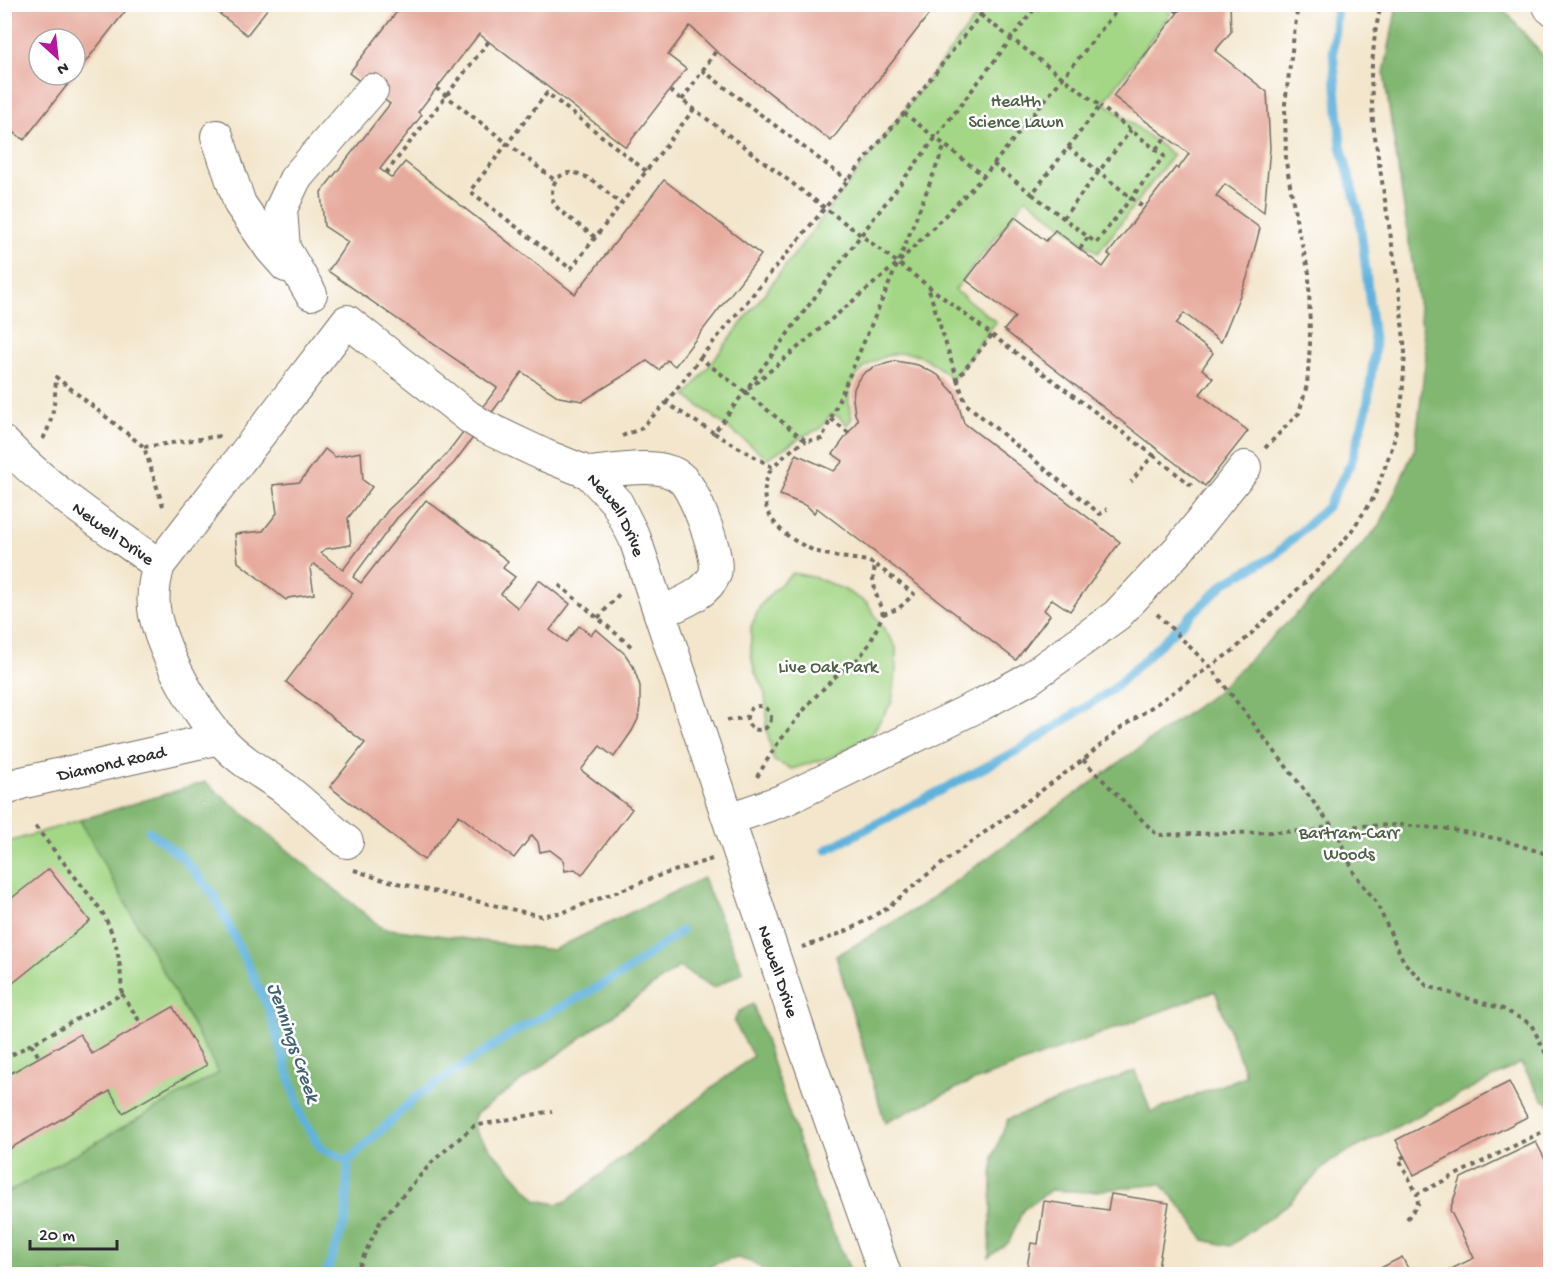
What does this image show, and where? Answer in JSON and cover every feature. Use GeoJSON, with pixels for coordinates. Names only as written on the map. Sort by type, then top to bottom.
{"type":"FeatureCollection","features":[{"type":"Feature","properties":{"kind":"street"},"geometry":{"type":"LineString","coordinates":[[1548,4],[1551,8]]}},
{"type":"Feature","properties":{"kind":"street"},"geometry":{"type":"LineString","coordinates":[[311,294],[284,248],[280,208],[295,178],[372,90]]}},
{"type":"Feature","properties":{"kind":"street"},"geometry":{"type":"LineString","coordinates":[[217,136],[240,204],[271,249],[311,294],[347,321]]}},
{"type":"Feature","properties":{"kind":"street","name":"Newell Drive"},"geometry":{"type":"LineString","coordinates":[[4,443],[62,494],[159,566],[347,321],[469,417],[544,455],[589,473],[617,503],[635,539],[801,1037],[885,1275]]}},
{"type":"Feature","properties":{"kind":"street"},"geometry":{"type":"LineString","coordinates":[[729,819],[784,800],[982,704],[1030,678],[1117,615],[1180,548],[1245,466]]}},
{"type":"Feature","properties":{"kind":"street"},"geometry":{"type":"LineString","coordinates":[[589,473],[651,468],[666,470],[682,479],[694,495],[715,557],[716,572],[708,585],[693,597],[660,613]]}},
{"type":"Feature","properties":{"kind":"street"},"geometry":{"type":"LineString","coordinates":[[159,566],[154,580],[155,614],[163,639],[193,701],[220,738],[235,754],[286,790],[346,854]]}},
{"type":"Feature","properties":{"kind":"street","name":"Diamond Road"},"geometry":{"type":"LineString","coordinates":[[4,790],[21,783],[220,738]]}},
{"type":"Feature","properties":{"kind":"path"},"geometry":{"type":"LineString","coordinates":[[966,4],[1164,156],[1096,243],[993,164]]}},
{"type":"Feature","properties":{"kind":"path"},"geometry":{"type":"LineString","coordinates":[[622,436],[640,429],[666,403],[700,358],[904,113],[989,4]]}},
{"type":"Feature","properties":{"kind":"path"},"geometry":{"type":"LineString","coordinates":[[714,433],[861,235],[1038,4]]}},
{"type":"Feature","properties":{"kind":"path"},"geometry":{"type":"LineString","coordinates":[[745,392],[898,263],[984,176],[1122,4]]}},
{"type":"Feature","properties":{"kind":"path"},"geometry":{"type":"LineString","coordinates":[[1167,4],[1178,12]]}},
{"type":"Feature","properties":{"kind":"path"},"geometry":{"type":"LineString","coordinates":[[1245,466],[1299,413],[1307,385],[1310,344],[1309,273],[1297,224],[1286,162],[1285,104],[1298,4]]}},
{"type":"Feature","properties":{"kind":"path"},"geometry":{"type":"LineString","coordinates":[[386,173],[489,42]]}},
{"type":"Feature","properties":{"kind":"path"},"geometry":{"type":"LineString","coordinates":[[682,100],[716,51]]}},
{"type":"Feature","properties":{"kind":"path"},"geometry":{"type":"LineString","coordinates":[[702,70],[848,180]]}},
{"type":"Feature","properties":{"kind":"path"},"geometry":{"type":"LineString","coordinates":[[436,88],[556,181]]}},
{"type":"Feature","properties":{"kind":"path"},"geometry":{"type":"LineString","coordinates":[[670,91],[1195,488]]}},
{"type":"Feature","properties":{"kind":"path"},"geometry":{"type":"LineString","coordinates":[[646,171],[547,93],[470,191],[570,269],[621,204],[694,109]]}},
{"type":"Feature","properties":{"kind":"path"},"geometry":{"type":"LineString","coordinates":[[1032,194],[1100,106]]}},
{"type":"Feature","properties":{"kind":"path"},"geometry":{"type":"LineString","coordinates":[[904,113],[984,176]]}},
{"type":"Feature","properties":{"kind":"path"},"geometry":{"type":"LineString","coordinates":[[1063,218],[1131,130]]}},
{"type":"Feature","properties":{"kind":"path"},"geometry":{"type":"LineString","coordinates":[[1156,149],[1166,137]]}},
{"type":"Feature","properties":{"kind":"path"},"geometry":{"type":"LineString","coordinates":[[755,780],[775,747],[811,701],[841,671],[859,658],[883,614],[898,609],[914,594],[868,561],[814,550],[795,540],[779,528],[770,516],[765,504],[764,492],[766,479],[772,467],[795,447],[806,441],[822,439],[898,263],[945,146]]}},
{"type":"Feature","properties":{"kind":"path"},"geometry":{"type":"LineString","coordinates":[[1068,147],[1144,208]]}},
{"type":"Feature","properties":{"kind":"path"},"geometry":{"type":"LineString","coordinates":[[595,237],[556,206],[552,194],[556,181],[567,173],[580,174],[621,204]]}},
{"type":"Feature","properties":{"kind":"path"},"geometry":{"type":"LineString","coordinates":[[1080,249],[1088,237]]}},
{"type":"Feature","properties":{"kind":"path"},"geometry":{"type":"LineString","coordinates":[[928,286],[966,404],[1100,514],[1107,509]]}},
{"type":"Feature","properties":{"kind":"path"},"geometry":{"type":"LineString","coordinates":[[957,379],[992,335]]}},
{"type":"Feature","properties":{"kind":"path"},"geometry":{"type":"LineString","coordinates":[[700,358],[806,441]]}},
{"type":"Feature","properties":{"kind":"path"},"geometry":{"type":"LineString","coordinates":[[43,439],[50,427],[54,411],[56,377],[144,447],[164,510]]}},
{"type":"Feature","properties":{"kind":"path"},"geometry":{"type":"LineString","coordinates":[[666,403],[772,467]]}},
{"type":"Feature","properties":{"kind":"path"},"geometry":{"type":"LineString","coordinates":[[831,419],[849,433]]}},
{"type":"Feature","properties":{"kind":"path"},"geometry":{"type":"LineString","coordinates":[[144,447],[176,441],[230,436]]}},
{"type":"Feature","properties":{"kind":"path"},"geometry":{"type":"LineString","coordinates":[[1131,482],[1153,455]]}},
{"type":"Feature","properties":{"kind":"path"},"geometry":{"type":"LineString","coordinates":[[875,565],[873,579],[878,606],[883,614]]}},
{"type":"Feature","properties":{"kind":"path"},"geometry":{"type":"LineString","coordinates":[[559,585],[633,648]]}},
{"type":"Feature","properties":{"kind":"path"},"geometry":{"type":"LineString","coordinates":[[598,618],[624,589]]}},
{"type":"Feature","properties":{"kind":"path"},"geometry":{"type":"LineString","coordinates":[[1149,606],[1210,667],[1338,834],[1354,873],[1376,902],[1404,962],[1427,986],[1503,1009],[1531,1024],[1551,1062]]}},
{"type":"Feature","properties":{"kind":"path"},"geometry":{"type":"LineString","coordinates":[[760,706],[770,711],[771,718],[766,728],[758,730],[750,726],[747,718],[750,711],[760,706]]}},
{"type":"Feature","properties":{"kind":"path"},"geometry":{"type":"LineString","coordinates":[[724,720],[747,718]]}},
{"type":"Feature","properties":{"kind":"path"},"geometry":{"type":"LineString","coordinates":[[1083,760],[1157,835],[1313,831],[1331,825]]}},
{"type":"Feature","properties":{"kind":"path"},"geometry":{"type":"LineString","coordinates":[[1338,834],[1356,826],[1401,825],[1448,829],[1499,839],[1551,855]]}},
{"type":"Feature","properties":{"kind":"path"},"geometry":{"type":"LineString","coordinates":[[35,826],[108,923],[117,944],[122,994],[141,1025]]}},
{"type":"Feature","properties":{"kind":"path"},"geometry":{"type":"LineString","coordinates":[[346,854],[372,877],[541,916],[564,912],[658,876],[709,860]]}},
{"type":"Feature","properties":{"kind":"path"},"geometry":{"type":"LineString","coordinates":[[4,1059],[122,994]]}},
{"type":"Feature","properties":{"kind":"path"},"geometry":{"type":"LineString","coordinates":[[31,1044],[39,1057]]}},
{"type":"Feature","properties":{"kind":"path"},"geometry":{"type":"LineString","coordinates":[[355,1275],[381,1220],[434,1161],[474,1126],[552,1111]]}},
{"type":"Feature","properties":{"kind":"path"},"geometry":{"type":"LineString","coordinates":[[1418,1194],[1549,1131],[1551,1122]]}},
{"type":"Feature","properties":{"kind":"path"},"geometry":{"type":"LineString","coordinates":[[1405,1156],[1399,1159],[1418,1194],[1418,1204],[1407,1219]]}},
{"type":"Feature","properties":{"kind":"green space","name":"Health Science Lawn"},"geometry":{"type":"Polygon","coordinates":[[[985,5],[1159,5],[1171,13],[1104,102],[1173,155],[1098,253],[1026,198],[955,290],[996,322],[953,379],[934,364],[913,354],[903,353],[882,357],[864,368],[852,385],[849,401],[852,418],[847,425],[838,416],[830,415],[820,429],[805,435],[768,458],[686,396],[985,5]]]}},
{"type":"Feature","properties":{"kind":"green space","name":"Bartram-Carr Woods"},"geometry":{"type":"Polygon","coordinates":[[[1397,5],[1500,5],[1550,64],[1550,1104],[1543,1100],[1521,1063],[1330,1161],[1287,1205],[1230,1246],[1204,1240],[1187,1214],[1161,1184],[1086,1192],[1051,1190],[1023,1210],[1009,1242],[989,1257],[993,1157],[1008,1119],[1135,1071],[1151,1112],[1246,1076],[1215,991],[961,1086],[885,1123],[836,956],[922,905],[1214,694],[1324,587],[1380,525],[1415,448],[1426,355],[1384,74],[1397,5]]]}},
{"type":"Feature","properties":{"kind":"green space","name":"Live Oak Park"},"geometry":{"type":"Polygon","coordinates":[[[793,573],[817,578],[867,603],[896,647],[896,671],[892,702],[871,735],[836,755],[792,769],[774,761],[766,727],[764,688],[755,673],[751,655],[751,627],[760,606],[793,573]]]}},
{"type":"Feature","properties":{"kind":"green space"},"geometry":{"type":"Polygon","coordinates":[[[205,782],[382,928],[553,950],[703,878],[743,972],[714,988],[679,967],[476,1114],[473,1122],[475,1128],[479,1136],[537,1200],[556,1204],[567,1201],[753,1056],[734,1022],[738,1012],[753,1004],[816,1194],[852,1274],[769,1274],[754,1263],[738,1258],[717,1263],[695,1274],[5,1274],[5,1194],[219,1073],[80,820],[205,782]]]}},
{"type":"Feature","properties":{"kind":"green space"},"geometry":{"type":"Polygon","coordinates":[[[80,820],[219,1073],[5,1194],[5,843],[80,820]]]}},
{"type":"Feature","properties":{"kind":"building"},"geometry":{"type":"Polygon","coordinates":[[[4,4],[131,4],[87,60],[87,27],[27,27],[27,87],[66,87],[24,140],[15,133],[4,147],[4,4]]]}},
{"type":"Feature","properties":{"kind":"building"},"geometry":{"type":"Polygon","coordinates":[[[207,4],[271,4],[247,35],[207,4]]]}},
{"type":"Feature","properties":{"kind":"building"},"geometry":{"type":"Polygon","coordinates":[[[403,4],[937,4],[831,141],[716,51],[690,26],[668,55],[686,69],[626,147],[479,34],[418,112],[422,115],[380,169],[392,178],[405,162],[575,294],[664,180],[761,255],[675,366],[667,360],[659,370],[647,361],[583,401],[559,397],[522,372],[454,463],[397,518],[353,577],[361,583],[426,500],[508,561],[503,568],[515,577],[501,594],[518,608],[539,580],[570,604],[550,630],[566,642],[579,626],[591,635],[596,629],[625,654],[633,666],[640,686],[638,719],[614,757],[600,746],[581,770],[632,809],[582,875],[575,869],[565,871],[563,860],[550,850],[540,852],[538,842],[532,835],[514,858],[459,815],[424,860],[330,787],[365,743],[286,682],[353,593],[314,564],[310,568],[314,594],[286,600],[238,562],[235,534],[263,531],[277,513],[273,485],[300,482],[325,449],[335,457],[361,452],[363,480],[372,487],[348,518],[351,545],[325,549],[321,553],[343,570],[388,510],[444,457],[497,388],[328,271],[348,242],[324,226],[321,192],[390,104],[349,73],[403,4]]]}},
{"type":"Feature","properties":{"kind":"building"},"geometry":{"type":"Polygon","coordinates":[[[1180,4],[1230,4],[1231,32],[1215,51],[1267,92],[1270,148],[1264,212],[1225,184],[1216,196],[1260,228],[1247,278],[1221,342],[1184,313],[1176,324],[1213,353],[1202,369],[1213,378],[1200,394],[1248,431],[1205,486],[1004,330],[1015,317],[966,280],[1015,217],[1046,241],[1055,230],[1103,267],[1111,256],[1108,254],[1176,167],[1178,169],[1189,154],[1113,96],[1183,6],[1180,4]]]}},
{"type":"Feature","properties":{"kind":"building"},"geometry":{"type":"Polygon","coordinates":[[[896,361],[918,365],[938,375],[955,394],[964,423],[1120,542],[1070,611],[1052,599],[1044,610],[1050,615],[1016,660],[817,508],[814,513],[807,506],[780,495],[796,454],[834,471],[843,461],[833,454],[858,420],[853,399],[858,380],[874,367],[896,361]]]}},
{"type":"Feature","properties":{"kind":"building"},"geometry":{"type":"Polygon","coordinates":[[[49,869],[90,921],[13,983],[4,972],[4,904],[49,869]]]}},
{"type":"Feature","properties":{"kind":"building"},"geometry":{"type":"Polygon","coordinates":[[[173,1007],[207,1065],[123,1113],[110,1091],[4,1152],[4,1077],[80,1034],[92,1054],[173,1007]]]}},
{"type":"Feature","properties":{"kind":"building"},"geometry":{"type":"Polygon","coordinates":[[[1509,1082],[1527,1117],[1414,1175],[1396,1140],[1509,1082]]]}},
{"type":"Feature","properties":{"kind":"building"},"geometry":{"type":"Polygon","coordinates":[[[1536,1142],[1550,1169],[1550,1274],[1441,1274],[1474,1258],[1450,1210],[1461,1178],[1536,1142]]]}},
{"type":"Feature","properties":{"kind":"building"},"geometry":{"type":"Polygon","coordinates":[[[1111,1194],[1169,1203],[1157,1274],[1026,1274],[1031,1243],[1038,1244],[1044,1201],[1108,1210],[1111,1194]]]}},
{"type":"Feature","properties":{"kind":"building"},"geometry":{"type":"Polygon","coordinates":[[[1402,1257],[1411,1274],[1369,1274],[1402,1257]]]}},
{"type":"Feature","properties":{"kind":"waterway"},"geometry":{"type":"LineString","coordinates":[[826,850],[1024,747],[1113,689],[1226,582],[1274,556],[1327,507],[1351,463],[1367,407],[1375,348],[1359,213],[1341,146],[1333,52],[1337,4]]}},
{"type":"Feature","properties":{"kind":"waterway","name":"Jennings Creek"},"geometry":{"type":"LineString","coordinates":[[149,831],[183,858],[214,895],[268,1007],[302,1118],[321,1148],[348,1161]]}},
{"type":"Feature","properties":{"kind":"waterway"},"geometry":{"type":"LineString","coordinates":[[348,1161],[417,1096],[516,1031],[624,973],[681,931]]}},
{"type":"Feature","properties":{"kind":"waterway","name":"Jennings Creek"},"geometry":{"type":"LineString","coordinates":[[326,1274],[346,1218],[348,1161]]}}]}
